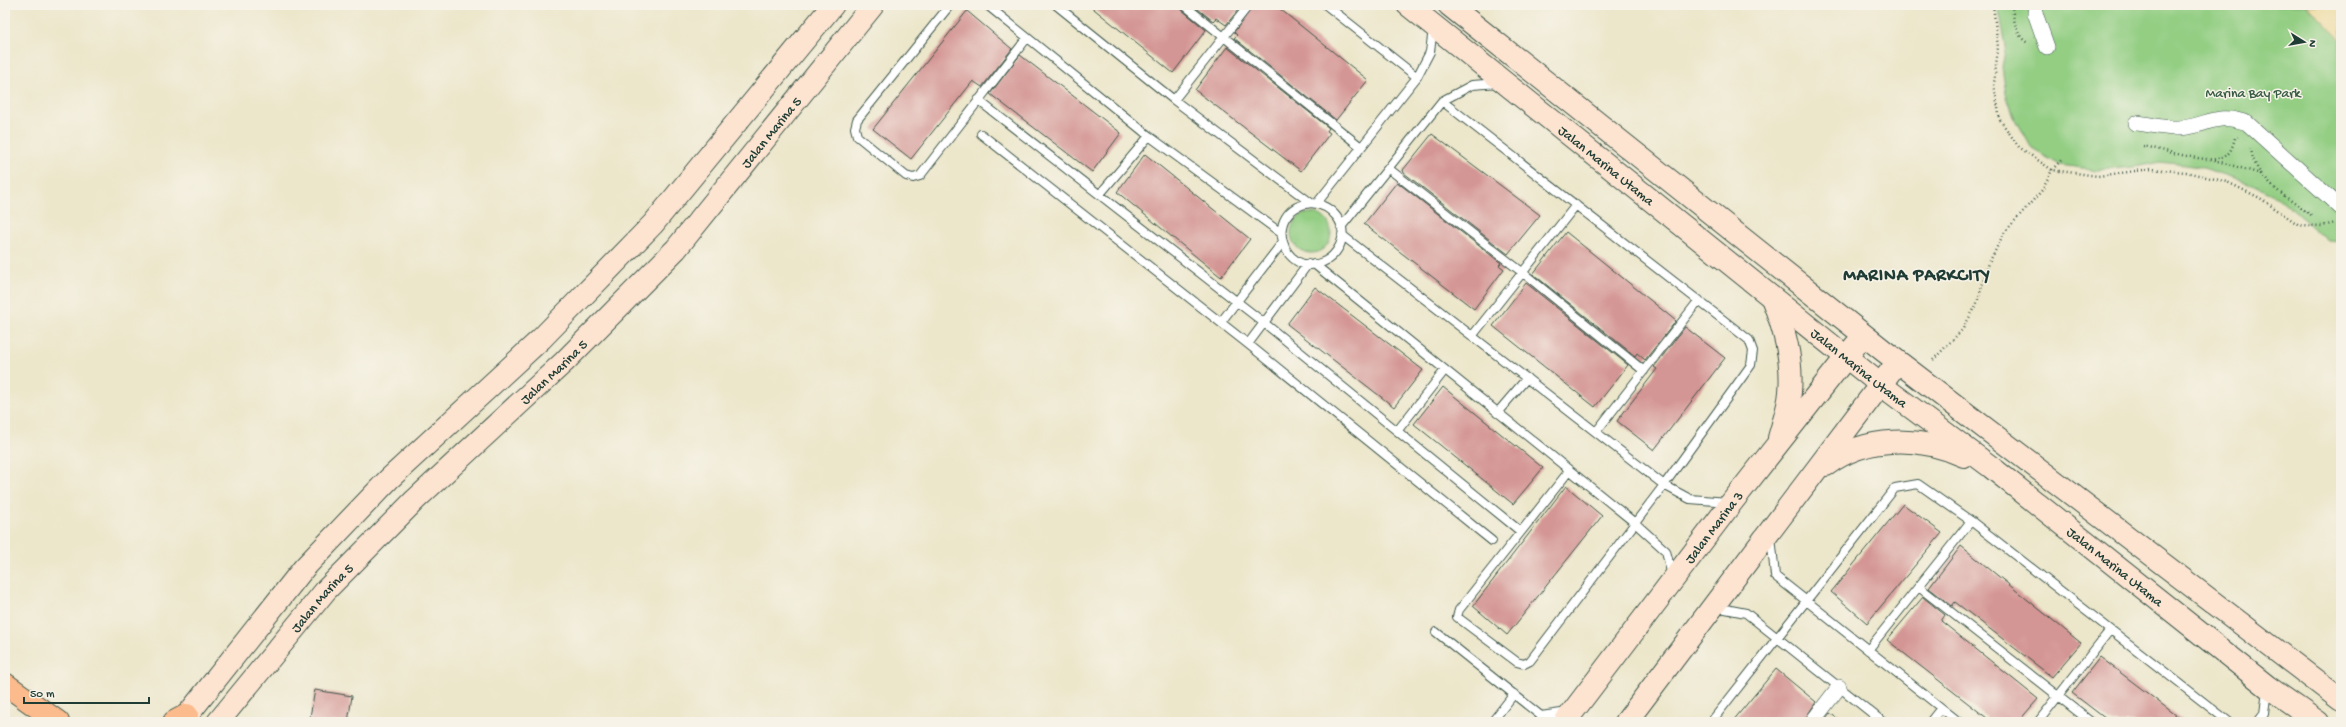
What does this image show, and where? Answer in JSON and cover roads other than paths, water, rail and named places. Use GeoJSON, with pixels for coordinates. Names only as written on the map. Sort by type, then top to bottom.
{"type":"FeatureCollection","features":[{"type":"Feature","properties":{"kind":"main road"},"geometry":{"type":"LineString","coordinates":[[5,684],[58,722]]}},
{"type":"Feature","properties":{"kind":"street"},"geometry":{"type":"LineString","coordinates":[[181,720],[304,568],[389,479],[540,339],[653,224],[833,5]]}},
{"type":"Feature","properties":{"kind":"street","name":"Jalan Marina 5"},"geometry":{"type":"LineString","coordinates":[[218,722],[326,590],[415,500],[564,362],[676,249],[873,5]]}},
{"type":"Feature","properties":{"kind":"street","name":"Jalan Marina Utama"},"geometry":{"type":"LineString","coordinates":[[1408,5],[1771,298],[1991,467],[2268,687],[2318,722]]}},
{"type":"Feature","properties":{"kind":"street","name":"Jalan Marina Utama"},"geometry":{"type":"LineString","coordinates":[[1449,5],[1898,362],[2341,700]]}},
{"type":"Feature","properties":{"kind":"street"},"geometry":{"type":"LineString","coordinates":[[2036,5],[2035,13],[2047,47]]}},
{"type":"Feature","properties":{"kind":"street"},"geometry":{"type":"LineString","coordinates":[[2136,123],[2178,128],[2221,117],[2233,118],[2247,123],[2341,208]]}},
{"type":"Feature","properties":{"kind":"street"},"geometry":{"type":"LineString","coordinates":[[1771,298],[1782,322],[1791,366],[1790,393],[1778,443]]}},
{"type":"Feature","properties":{"kind":"street","name":"Jalan Marina 3"},"geometry":{"type":"LineString","coordinates":[[1569,717],[1732,502],[1864,334]]}},
{"type":"Feature","properties":{"kind":"street"},"geometry":{"type":"LineString","coordinates":[[1626,722],[1771,533],[1898,362]]}},
{"type":"Feature","properties":{"kind":"street"},"geometry":{"type":"LineString","coordinates":[[1816,472],[1843,453],[1892,440],[1942,446],[1991,467]]}},
{"type":"Feature","properties":{"kind":"street"},"geometry":{"type":"LineString","coordinates":[[1812,722],[1839,687]]}},
{"type":"Feature","properties":{"kind":"lane"},"geometry":{"type":"LineString","coordinates":[[950,5],[858,120],[855,128],[857,136],[906,176],[913,178],[920,176],[1027,38]]}},
{"type":"Feature","properties":{"kind":"lane"},"geometry":{"type":"LineString","coordinates":[[987,5],[1149,136],[1281,233]]}},
{"type":"Feature","properties":{"kind":"lane"},"geometry":{"type":"LineString","coordinates":[[1056,5],[1174,100],[1314,203],[1333,212],[1342,231],[1664,485],[1690,499],[1732,502]]}},
{"type":"Feature","properties":{"kind":"lane"},"geometry":{"type":"LineString","coordinates":[[1184,5],[1361,146]]}},
{"type":"Feature","properties":{"kind":"lane"},"geometry":{"type":"LineString","coordinates":[[1174,100],[1249,5]]}},
{"type":"Feature","properties":{"kind":"lane"},"geometry":{"type":"LineString","coordinates":[[1326,5],[1417,76]]}},
{"type":"Feature","properties":{"kind":"lane"},"geometry":{"type":"LineString","coordinates":[[1434,25],[1430,52],[1417,76],[1314,203],[1304,204],[1290,212],[1282,225],[1282,243],[1287,252],[1294,259],[1311,264],[1635,523],[1666,551],[1673,579]]}},
{"type":"Feature","properties":{"kind":"lane"},"geometry":{"type":"LineString","coordinates":[[1248,344],[1263,322],[1311,264],[1327,260],[1338,250],[1342,231],[1442,101],[1472,85],[1504,83]]}},
{"type":"Feature","properties":{"kind":"lane"},"geometry":{"type":"LineString","coordinates":[[978,100],[1263,322],[1398,430],[1520,531]]}},
{"type":"Feature","properties":{"kind":"lane"},"geometry":{"type":"LineString","coordinates":[[1442,101],[1749,340],[1753,351],[1751,365],[1664,485],[1530,661],[1524,664],[1517,662],[1457,617],[1459,610],[1569,471]]}},
{"type":"Feature","properties":{"kind":"lane"},"geometry":{"type":"LineString","coordinates":[[982,134],[1221,322],[1492,541]]}},
{"type":"Feature","properties":{"kind":"lane"},"geometry":{"type":"LineString","coordinates":[[1100,194],[1149,136]]}},
{"type":"Feature","properties":{"kind":"lane"},"geometry":{"type":"LineString","coordinates":[[1389,169],[1522,272],[1644,371]]}},
{"type":"Feature","properties":{"kind":"lane"},"geometry":{"type":"LineString","coordinates":[[1473,335],[1576,205]]}},
{"type":"Feature","properties":{"kind":"lane"},"geometry":{"type":"LineString","coordinates":[[1221,322],[1282,243]]}},
{"type":"Feature","properties":{"kind":"lane"},"geometry":{"type":"LineString","coordinates":[[1596,432],[1698,300]]}},
{"type":"Feature","properties":{"kind":"lane"},"geometry":{"type":"LineString","coordinates":[[1398,430],[1445,370]]}},
{"type":"Feature","properties":{"kind":"lane"},"geometry":{"type":"LineString","coordinates":[[1497,413],[1527,378]]}},
{"type":"Feature","properties":{"kind":"lane"},"geometry":{"type":"LineString","coordinates":[[1711,722],[1777,636],[1895,488],[1912,484],[1923,486],[1971,521],[2229,722]]}},
{"type":"Feature","properties":{"kind":"lane"},"geometry":{"type":"LineString","coordinates":[[1868,650],[1971,521]]}},
{"type":"Feature","properties":{"kind":"lane"},"geometry":{"type":"LineString","coordinates":[[1771,533],[1775,576],[1959,722]]}},
{"type":"Feature","properties":{"kind":"lane"},"geometry":{"type":"LineString","coordinates":[[1919,587],[2057,697],[2091,722]]}},
{"type":"Feature","properties":{"kind":"lane"},"geometry":{"type":"LineString","coordinates":[[1714,607],[1746,613],[1884,722]]}},
{"type":"Feature","properties":{"kind":"lane"},"geometry":{"type":"LineString","coordinates":[[2038,722],[2110,630]]}},
{"type":"Feature","properties":{"kind":"lane"},"geometry":{"type":"LineString","coordinates":[[1436,632],[1514,694],[1541,719],[1569,717]]}},
{"type":"Feature","properties":{"kind":"lane"},"geometry":{"type":"LineString","coordinates":[[2258,722],[2264,714],[2268,687]]}},
{"type":"Feature","properties":{"kind":"lane"},"geometry":{"type":"LineString","coordinates":[[1492,722],[1514,694]]}},
{"type":"Feature","properties":{"kind":"lane"},"geometry":{"type":"LineString","coordinates":[[1930,722],[1941,708]]}},
{"type":"Feature","properties":{"kind":"district","name":"MARINA PARKCITY"},"geometry":{"type":"Point","coordinates":[1917,274]}},
{"type":"Feature","properties":{"kind":"park label","name":"Marina Bay Park"},"geometry":{"type":"Point","coordinates":[2253,92]}}]}
